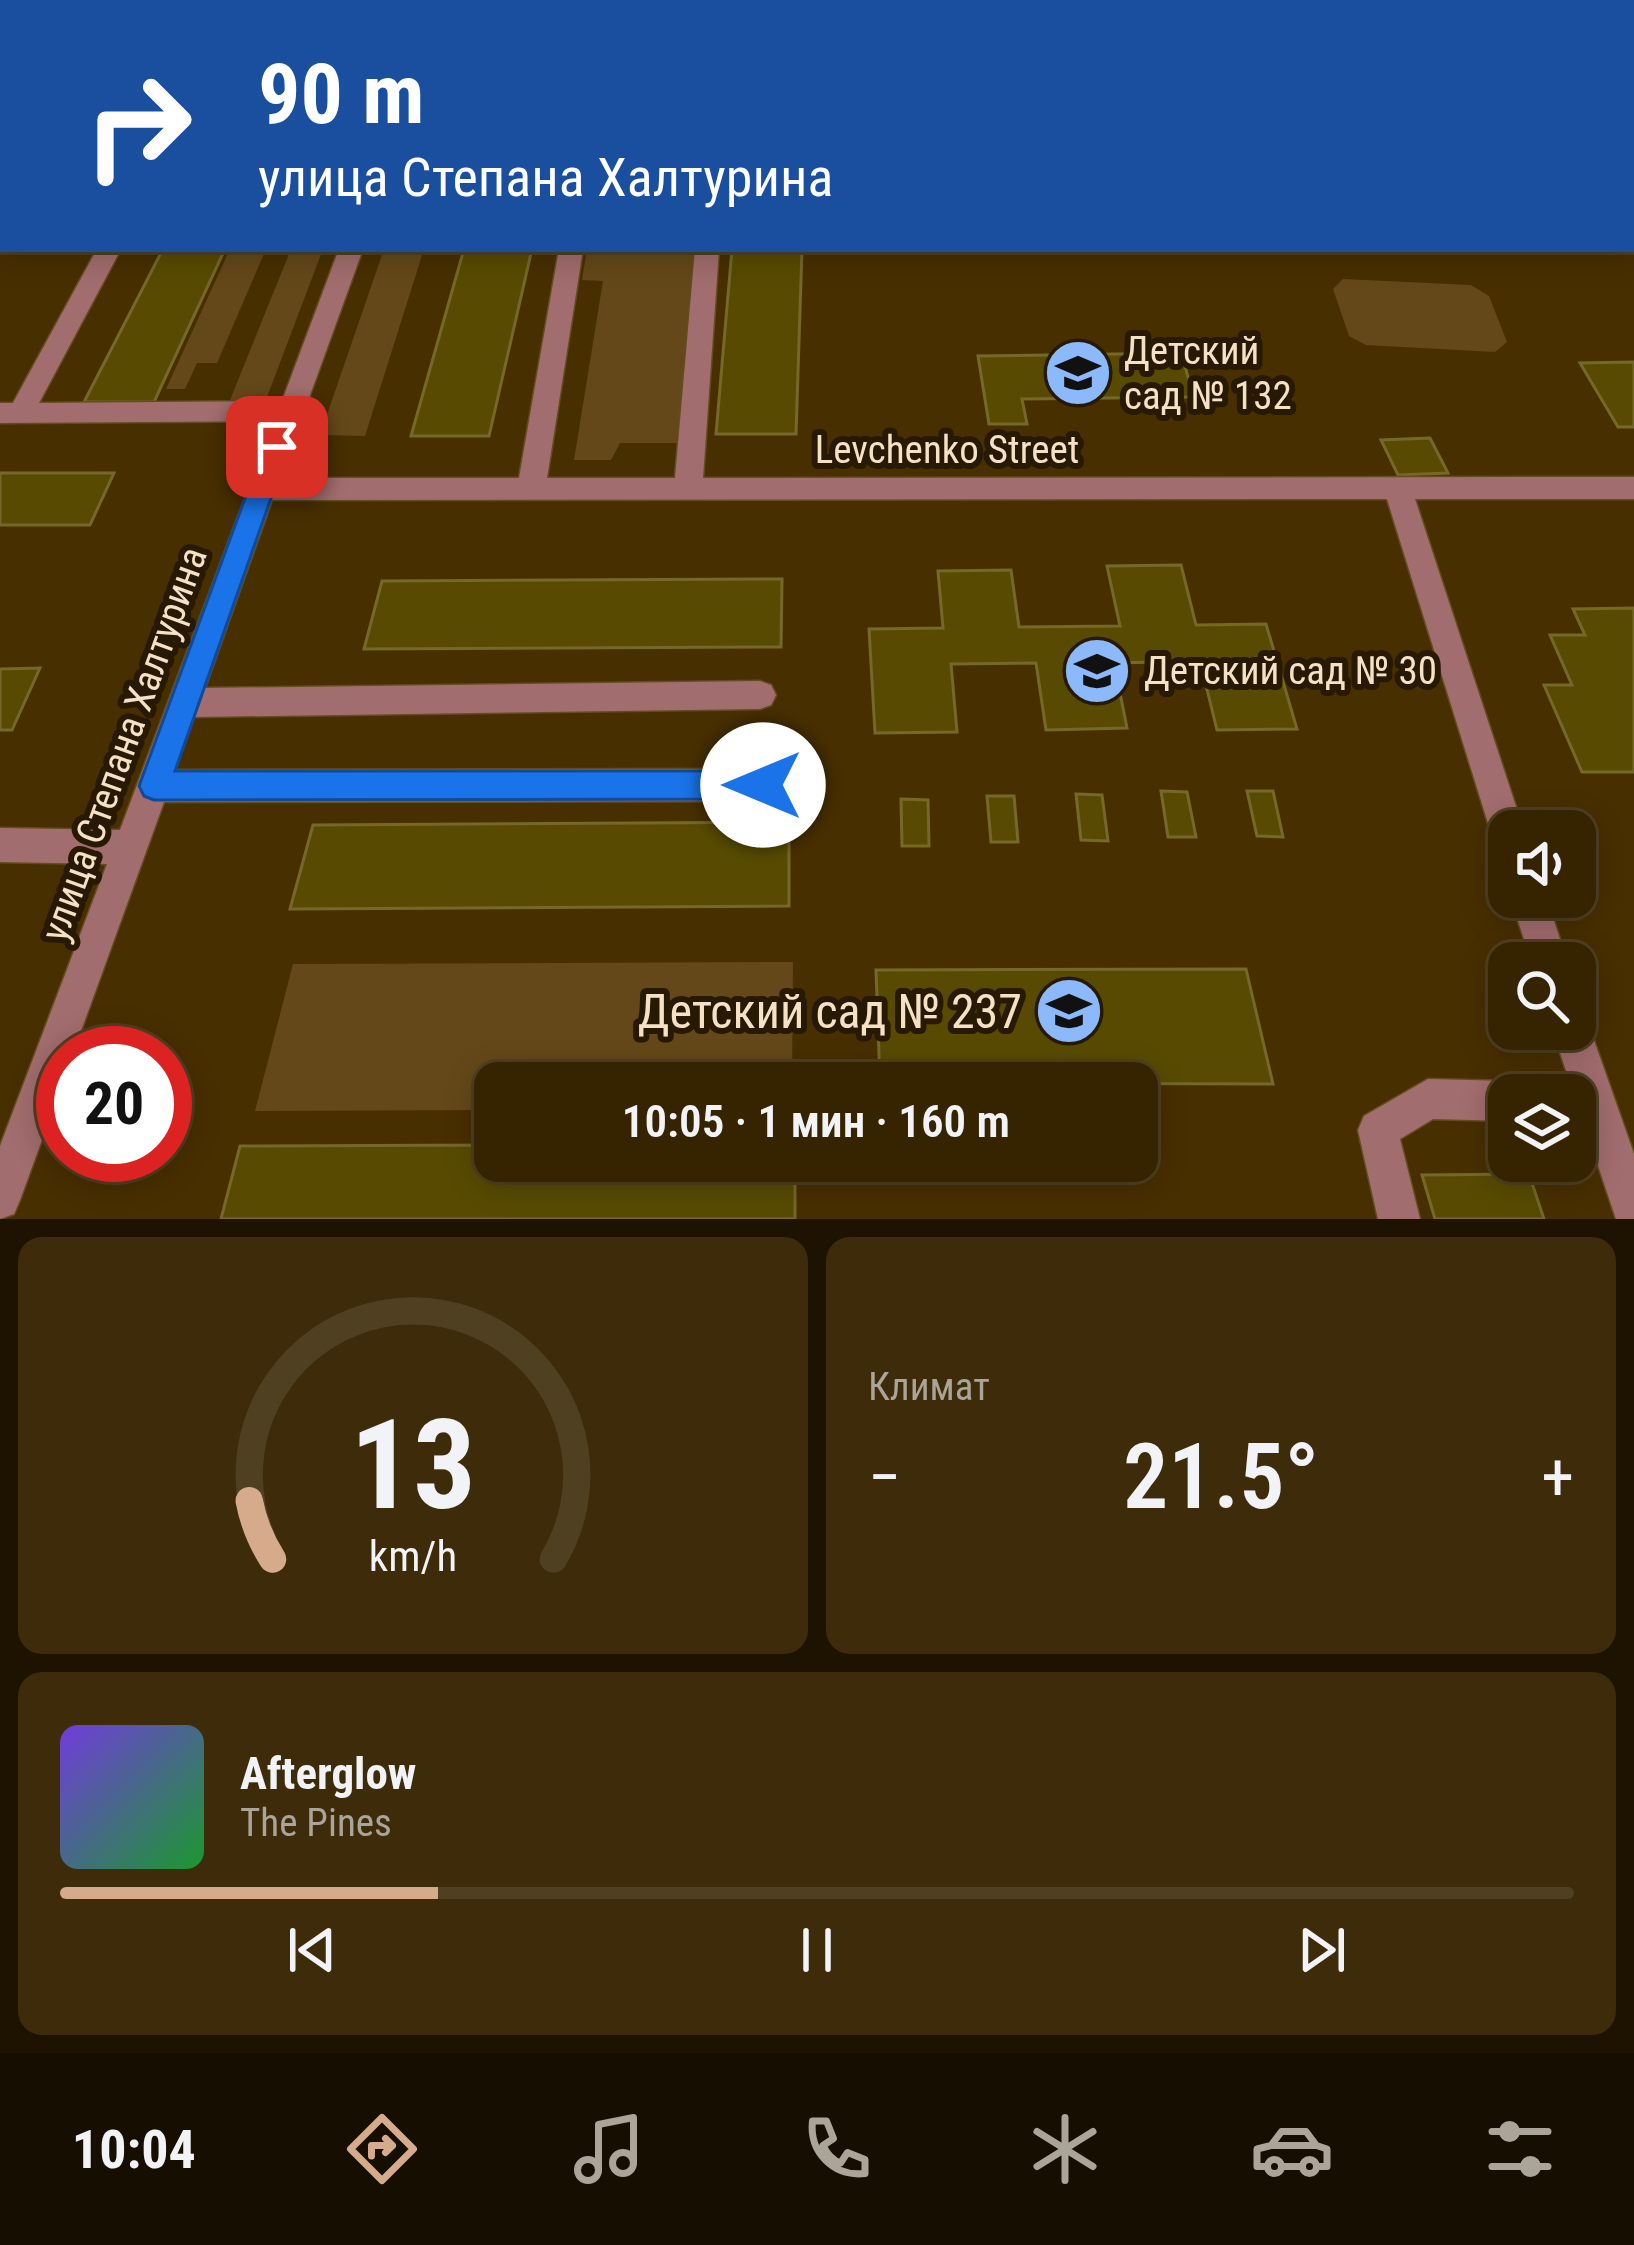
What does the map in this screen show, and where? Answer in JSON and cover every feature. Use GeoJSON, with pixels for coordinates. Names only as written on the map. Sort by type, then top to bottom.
{"type":"FeatureCollection","features":[{"type":"Feature","properties":{"kind":"street"},"geometry":{"type":"LineString","coordinates":[[10,414],[107,252]]}},
{"type":"Feature","properties":{"kind":"street","name":"улица Степана Халтурина"},"geometry":{"type":"LineString","coordinates":[[2,1186],[133,847],[350,252]]}},
{"type":"Feature","properties":{"kind":"street"},"geometry":{"type":"LineString","coordinates":[[531,489],[570,252]]}},
{"type":"Feature","properties":{"kind":"street"},"geometry":{"type":"LineString","coordinates":[[688,489],[707,252]]}},
{"type":"Feature","properties":{"kind":"street"},"geometry":{"type":"LineString","coordinates":[[10,414],[290,411]]}},
{"type":"Feature","properties":{"kind":"street","name":"Levchenko Street"},"geometry":{"type":"LineString","coordinates":[[261,489],[1634,488]]}},
{"type":"Feature","properties":{"kind":"street"},"geometry":{"type":"LineString","coordinates":[[1398,489],[1501,810]]}},
{"type":"Feature","properties":{"kind":"street"},"geometry":{"type":"LineString","coordinates":[[185,703],[760,694]]}},
{"type":"Feature","properties":{"kind":"street"},"geometry":{"type":"LineString","coordinates":[[154,786],[763,785]]}},
{"type":"Feature","properties":{"kind":"street"},"geometry":{"type":"LineString","coordinates":[[0,845],[133,847]]}},
{"type":"Feature","properties":{"kind":"street"},"geometry":{"type":"LineString","coordinates":[[1399,1219],[1378,1130],[1428,1099],[1488,1100]]}},
{"type":"Feature","properties":{"kind":"street"},"geometry":{"type":"LineString","coordinates":[[1596,1128],[1634,1213]]}},
{"type":"Feature","properties":{"kind":"shaded area"},"geometry":{"type":"Polygon","coordinates":[[[229,252],[265,252],[217,363],[197,363],[185,389],[166,389],[229,252]]]}},
{"type":"Feature","properties":{"kind":"shaded area"},"geometry":{"type":"Polygon","coordinates":[[[290,252],[322,252],[264,405],[228,405],[290,252]]]}},
{"type":"Feature","properties":{"kind":"shaded area"},"geometry":{"type":"Polygon","coordinates":[[[383,252],[423,252],[365,436],[320,435],[383,252]]]}},
{"type":"Feature","properties":{"kind":"shaded area"},"geometry":{"type":"Polygon","coordinates":[[[587,252],[696,252],[679,443],[620,443],[611,460],[574,460],[603,281],[582,280],[587,252]]]}},
{"type":"Feature","properties":{"kind":"shaded area"},"geometry":{"type":"Polygon","coordinates":[[[1343,279],[1471,285],[1489,296],[1507,342],[1495,352],[1366,345],[1349,336],[1333,289],[1343,279]]]}},
{"type":"Feature","properties":{"kind":"shaded area"},"geometry":{"type":"Polygon","coordinates":[[[793,962],[792,1062],[474,1062],[474,1110],[255,1111],[293,964],[793,962]]]}},
{"type":"Feature","properties":{"kind":"building"},"geometry":{"type":"Polygon","coordinates":[[[161,252],[224,252],[154,402],[84,402],[161,252]]]}},
{"type":"Feature","properties":{"kind":"building"},"geometry":{"type":"Polygon","coordinates":[[[463,252],[531,252],[489,436],[411,436],[463,252]]]}},
{"type":"Feature","properties":{"kind":"building"},"geometry":{"type":"Polygon","coordinates":[[[732,252],[802,252],[796,434],[716,434],[732,252]]]}},
{"type":"Feature","properties":{"kind":"building"},"geometry":{"type":"Polygon","coordinates":[[[1181,353],[1194,397],[1022,399],[1027,424],[989,424],[978,356],[1181,353]]]}},
{"type":"Feature","properties":{"kind":"building"},"geometry":{"type":"Polygon","coordinates":[[[1634,362],[1634,427],[1618,427],[1580,363],[1634,362]]]}},
{"type":"Feature","properties":{"kind":"building"},"geometry":{"type":"Polygon","coordinates":[[[1430,438],[1448,473],[1398,475],[1381,440],[1430,438]]]}},
{"type":"Feature","properties":{"kind":"building"},"geometry":{"type":"Polygon","coordinates":[[[0,473],[114,473],[90,525],[0,525],[0,473]]]}},
{"type":"Feature","properties":{"kind":"building"},"geometry":{"type":"Polygon","coordinates":[[[1181,565],[1196,625],[1266,624],[1297,729],[1217,730],[1200,661],[1114,663],[1127,728],[1046,730],[1036,663],[951,664],[957,732],[875,733],[869,629],[943,628],[938,571],[1011,570],[1019,627],[1120,626],[1107,566],[1181,565]]]}},
{"type":"Feature","properties":{"kind":"building"},"geometry":{"type":"Polygon","coordinates":[[[782,579],[781,647],[364,649],[382,581],[782,579]]]}},
{"type":"Feature","properties":{"kind":"building"},"geometry":{"type":"Polygon","coordinates":[[[1634,608],[1634,772],[1582,772],[1544,685],[1572,685],[1550,635],[1585,635],[1573,609],[1634,608]]]}},
{"type":"Feature","properties":{"kind":"building"},"geometry":{"type":"Polygon","coordinates":[[[40,668],[12,730],[0,730],[0,669],[40,668]]]}},
{"type":"Feature","properties":{"kind":"building"},"geometry":{"type":"Polygon","coordinates":[[[1161,791],[1187,792],[1196,837],[1168,837],[1161,791]]]}},
{"type":"Feature","properties":{"kind":"building"},"geometry":{"type":"Polygon","coordinates":[[[1247,791],[1273,791],[1283,837],[1257,836],[1247,791]]]}},
{"type":"Feature","properties":{"kind":"building"},"geometry":{"type":"Polygon","coordinates":[[[1076,794],[1102,795],[1108,841],[1081,840],[1076,794]]]}},
{"type":"Feature","properties":{"kind":"building"},"geometry":{"type":"Polygon","coordinates":[[[987,796],[1014,796],[1018,842],[991,842],[987,796]]]}},
{"type":"Feature","properties":{"kind":"building"},"geometry":{"type":"Polygon","coordinates":[[[901,799],[928,800],[929,846],[902,846],[901,799]]]}},
{"type":"Feature","properties":{"kind":"building"},"geometry":{"type":"Polygon","coordinates":[[[789,822],[789,906],[290,909],[313,825],[789,822]]]}},
{"type":"Feature","properties":{"kind":"building"},"geometry":{"type":"Polygon","coordinates":[[[1246,969],[1273,1084],[1158,1084],[1158,1062],[879,1062],[876,970],[1246,969]]]}},
{"type":"Feature","properties":{"kind":"building"},"geometry":{"type":"Polygon","coordinates":[[[474,1145],[474,1182],[795,1182],[795,1219],[221,1219],[240,1146],[474,1145]]]}},
{"type":"Feature","properties":{"kind":"building"},"geometry":{"type":"Polygon","coordinates":[[[1488,1174],[1488,1182],[1532,1182],[1544,1219],[1435,1219],[1422,1175],[1488,1174]]]}},
{"type":"Feature","properties":{"kind":"place","name":"Детский сад № 132"},"geometry":{"type":"Point","coordinates":[1078,373]}},
{"type":"Feature","properties":{"kind":"place","name":"Детский сад № 30"},"geometry":{"type":"Point","coordinates":[1097,671]}},
{"type":"Feature","properties":{"kind":"place","name":"Детский сад № 237"},"geometry":{"type":"Point","coordinates":[1069,1011]}},
{"type":"Feature","properties":{"kind":"route"},"geometry":{"type":"LineString","coordinates":[[277,447],[154,786],[763,785]]}}]}
